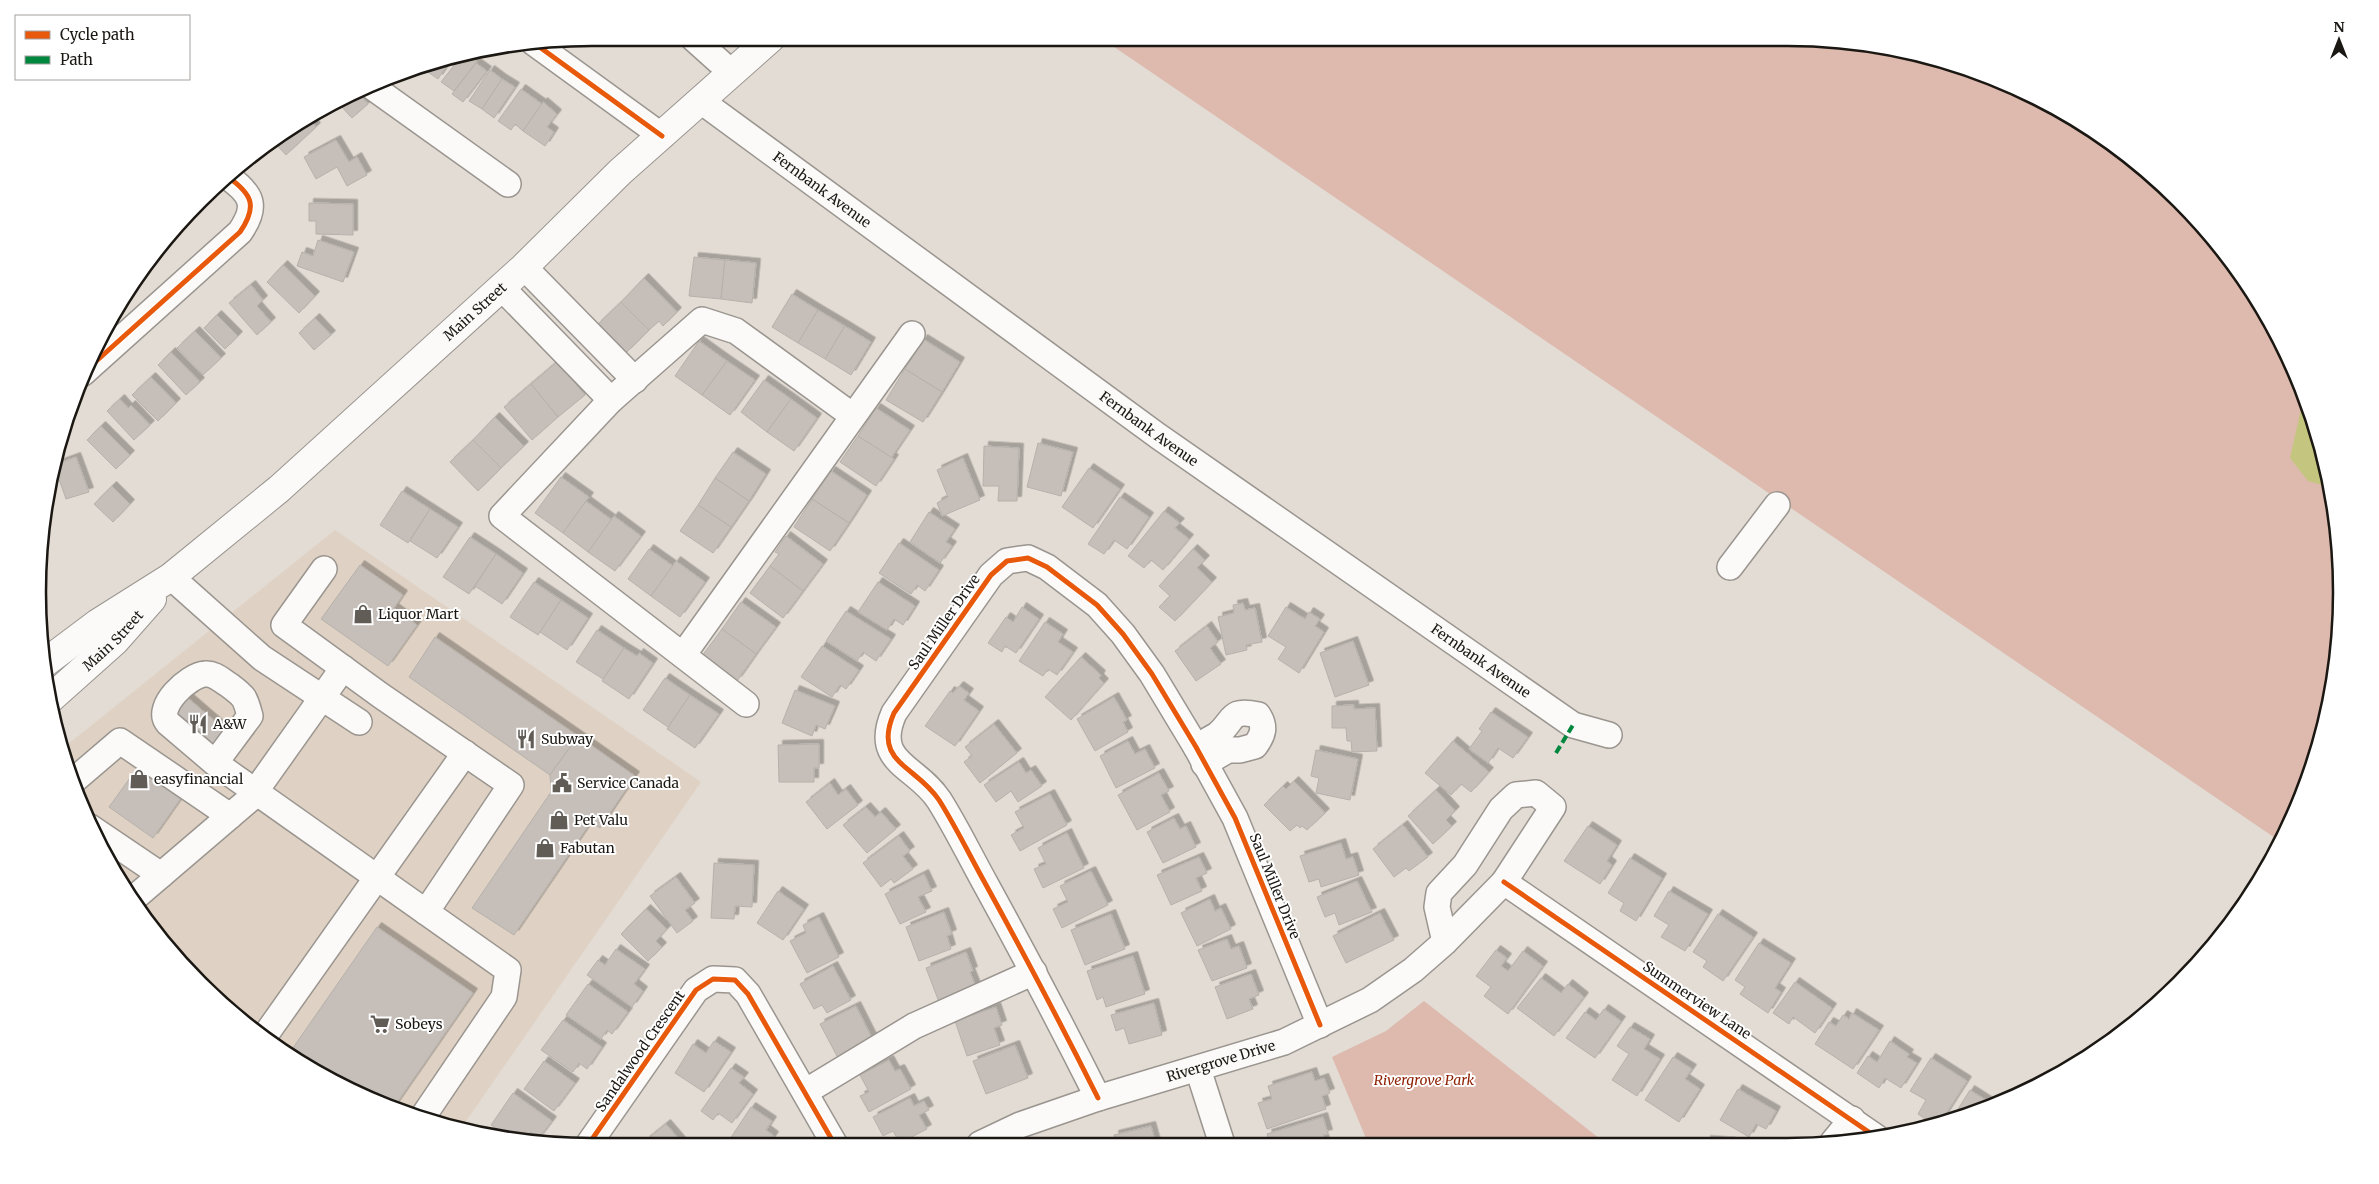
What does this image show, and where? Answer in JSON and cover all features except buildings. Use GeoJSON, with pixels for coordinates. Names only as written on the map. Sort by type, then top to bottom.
{"type":"FeatureCollection","features":[{"type":"Feature","properties":{"kind":"main road","name":"Main Street"},"geometry":{"type":"LineString","coordinates":[[50,659],[98,623],[171,577],[279,489],[524,267],[620,172],[762,46]]}},
{"type":"Feature","properties":{"kind":"main road","name":"Main Street"},"geometry":{"type":"LineString","coordinates":[[56,693],[115,640],[171,577]]}},
{"type":"Feature","properties":{"kind":"street"},"geometry":{"type":"LineString","coordinates":[[702,46],[732,73]]}},
{"type":"Feature","properties":{"kind":"street"},"geometry":{"type":"LineString","coordinates":[[542,49],[662,136]]}},
{"type":"Feature","properties":{"kind":"street"},"geometry":{"type":"LineString","coordinates":[[377,91],[508,184]]}},
{"type":"Feature","properties":{"kind":"street","name":"Fernbank Avenue"},"geometry":{"type":"LineString","coordinates":[[701,101],[1207,470],[1573,725],[1609,735]]}},
{"type":"Feature","properties":{"kind":"street"},"geometry":{"type":"LineString","coordinates":[[100,356],[240,232],[250,218],[251,202],[243,187],[234,181]]}},
{"type":"Feature","properties":{"kind":"street"},"geometry":{"type":"LineString","coordinates":[[524,267],[635,380]]}},
{"type":"Feature","properties":{"kind":"street"},"geometry":{"type":"LineString","coordinates":[[501,287],[611,400]]}},
{"type":"Feature","properties":{"kind":"street"},"geometry":{"type":"LineString","coordinates":[[746,704],[502,516],[611,400],[702,320],[736,331],[853,416]]}},
{"type":"Feature","properties":{"kind":"street"},"geometry":{"type":"LineString","coordinates":[[683,655],[912,334]]}},
{"type":"Feature","properties":{"kind":"street"},"geometry":{"type":"LineString","coordinates":[[1730,567],[1777,505]]}},
{"type":"Feature","properties":{"kind":"street","name":"Saul Miller Drive"},"geometry":{"type":"LineString","coordinates":[[1098,1098],[1034,972],[938,799],[891,753],[886,740],[894,713],[991,575],[1007,561],[1028,558],[1047,567],[1097,605],[1123,634],[1152,674],[1234,818],[1320,1025]]}},
{"type":"Feature","properties":{"kind":"street"},"geometry":{"type":"LineString","coordinates":[[324,569],[284,625],[511,785],[426,912]]}},
{"type":"Feature","properties":{"kind":"street"},"geometry":{"type":"LineString","coordinates":[[171,577],[274,666],[359,722]]}},
{"type":"Feature","properties":{"kind":"street"},"geometry":{"type":"LineString","coordinates":[[245,697],[274,666]]}},
{"type":"Feature","properties":{"kind":"street"},"geometry":{"type":"LineString","coordinates":[[138,895],[255,792],[343,668]]}},
{"type":"Feature","properties":{"kind":"street"},"geometry":{"type":"LineString","coordinates":[[215,763],[250,716],[245,697],[215,675],[206,674],[197,676],[188,682],[168,702],[163,712],[164,719],[168,723],[215,763],[508,970],[504,997],[426,1112]]}},
{"type":"Feature","properties":{"kind":"street"},"geometry":{"type":"LineString","coordinates":[[79,776],[120,740],[230,816]]}},
{"type":"Feature","properties":{"kind":"street"},"geometry":{"type":"LineString","coordinates":[[268,1031],[465,753]]}},
{"type":"Feature","properties":{"kind":"street","name":"Rivergrove Drive"},"geometry":{"type":"LineString","coordinates":[[993,1138],[1020,1125],[1098,1098],[1284,1042],[1370,1000],[1413,970],[1445,942],[1504,882],[1553,807],[1536,793],[1516,795],[1501,809],[1465,865],[1440,893],[1437,907],[1445,942]]}},
{"type":"Feature","properties":{"kind":"street"},"geometry":{"type":"LineString","coordinates":[[105,837],[161,875]]}},
{"type":"Feature","properties":{"kind":"street","name":"Summerview Lane"},"geometry":{"type":"LineString","coordinates":[[1504,882],[1868,1131]]}},
{"type":"Feature","properties":{"kind":"street"},"geometry":{"type":"LineString","coordinates":[[805,1092],[914,1026],[1034,972]]}},
{"type":"Feature","properties":{"kind":"street","name":"Sandalwood Crescent"},"geometry":{"type":"LineString","coordinates":[[593,1138],[696,990],[712,979],[735,980],[748,994],[831,1138]]}},
{"type":"Feature","properties":{"kind":"street"},"geometry":{"type":"LineString","coordinates":[[1198,1069],[1220,1138]]}},
{"type":"Feature","properties":{"kind":"street"},"geometry":{"type":"LineString","coordinates":[[1839,1135],[1852,1119]]}},
{"type":"Feature","properties":{"kind":"shaded area"},"geometry":{"type":"Polygon","coordinates":[[[2301,409],[2322,485],[2308,481],[2290,458],[2301,409]]]}},
{"type":"Feature","properties":{"kind":"shaded area"},"geometry":{"type":"Polygon","coordinates":[[[335,530],[701,782],[465,1122],[417,1109],[383,1096],[319,1065],[260,1025],[206,978],[159,924],[119,865],[88,801],[68,744],[335,530]]]}},
{"type":"Feature","properties":{"kind":"green space"},"geometry":{"type":"Polygon","coordinates":[[[1113,46],[1823,47],[1893,57],[1962,75],[2028,103],[2060,119],[2090,138],[2119,159],[2173,206],[2220,260],[2241,289],[2260,319],[2291,383],[2314,451],[2328,521],[2332,556],[2332,628],[2322,698],[2314,733],[2291,801],[2274,837],[1113,46]]]}},
{"type":"Feature","properties":{"kind":"green space","name":"Rivergrove Park"},"geometry":{"type":"Polygon","coordinates":[[[1424,1001],[1599,1138],[1366,1138],[1332,1057],[1386,1031],[1424,1001]]]}},
{"type":"Feature","properties":{"kind":"marked path"},"geometry":{"type":"LineString","coordinates":[[1556,753],[1573,725]]}},
{"type":"Feature","properties":{"kind":"cycle path"},"geometry":{"type":"LineString","coordinates":[[542,49],[662,136]]}},
{"type":"Feature","properties":{"kind":"cycle path"},"geometry":{"type":"LineString","coordinates":[[100,358],[240,232],[249,215],[250,201],[243,189],[233,181]]}},
{"type":"Feature","properties":{"kind":"cycle path"},"geometry":{"type":"LineString","coordinates":[[1098,1098],[1028,963],[945,810],[930,788],[900,762],[893,753],[889,743],[889,730],[894,713],[991,575],[1007,561],[1028,558],[1047,567],[1097,605],[1123,634],[1152,674],[1196,747],[1235,818],[1320,1025]]}},
{"type":"Feature","properties":{"kind":"cycle path"},"geometry":{"type":"LineString","coordinates":[[1504,882],[1868,1131]]}},
{"type":"Feature","properties":{"kind":"cycle path"},"geometry":{"type":"LineString","coordinates":[[593,1138],[696,990],[713,979],[735,980],[748,994],[831,1138]]}},
{"type":"Feature","properties":{"kind":"place","name":"Liquor Mart"},"geometry":{"type":"Point","coordinates":[363,614]}},
{"type":"Feature","properties":{"kind":"place","name":"A&W"},"geometry":{"type":"Point","coordinates":[198,724]}},
{"type":"Feature","properties":{"kind":"place","name":"Subway"},"geometry":{"type":"Point","coordinates":[526,739]}},
{"type":"Feature","properties":{"kind":"place","name":"easyfinancial"},"geometry":{"type":"Point","coordinates":[139,779]}},
{"type":"Feature","properties":{"kind":"place","name":"Service Canada"},"geometry":{"type":"Point","coordinates":[562,783]}},
{"type":"Feature","properties":{"kind":"place","name":"Pet Valu"},"geometry":{"type":"Point","coordinates":[559,820]}},
{"type":"Feature","properties":{"kind":"place","name":"Fabutan"},"geometry":{"type":"Point","coordinates":[545,848]}},
{"type":"Feature","properties":{"kind":"place","name":"Sobeys"},"geometry":{"type":"Point","coordinates":[380,1024]}}]}
